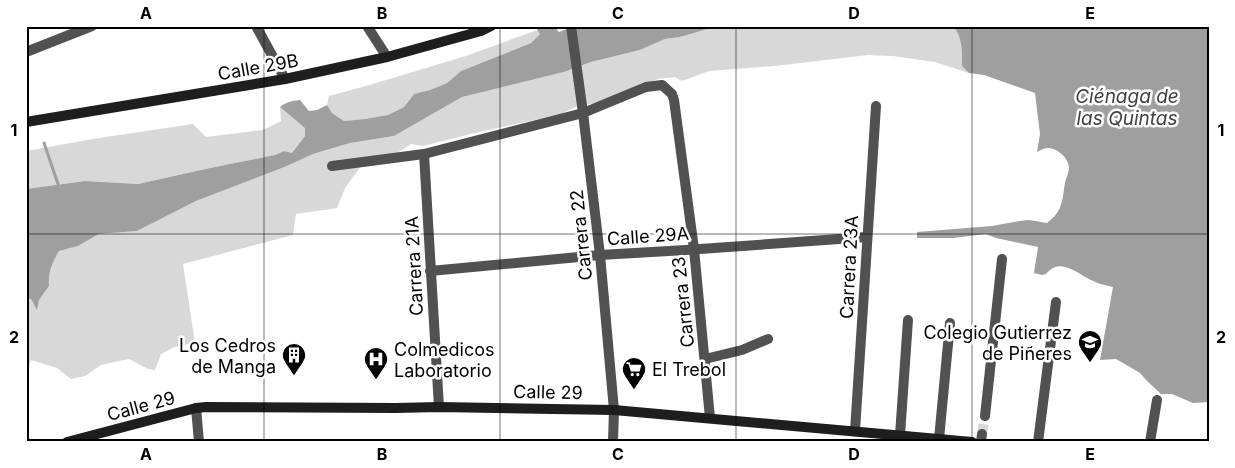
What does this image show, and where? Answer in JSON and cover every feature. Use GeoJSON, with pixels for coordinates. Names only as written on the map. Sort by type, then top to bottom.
{"type":"FeatureCollection","features":[{"type":"Feature","properties":{"kind":"main road","name":"Calle 29B"},"geometry":{"type":"LineString","coordinates":[[26,122],[285,79],[387,57],[491,26]]}},
{"type":"Feature","properties":{"kind":"main road","name":"Calle 29"},"geometry":{"type":"LineString","coordinates":[[67,442],[206,407],[439,407],[614,410],[855,430],[972,442]]}},
{"type":"Feature","properties":{"kind":"street"},"geometry":{"type":"LineString","coordinates":[[26,52],[92,26]]}},
{"type":"Feature","properties":{"kind":"street"},"geometry":{"type":"LineString","coordinates":[[256,26],[285,79]]}},
{"type":"Feature","properties":{"kind":"street"},"geometry":{"type":"LineString","coordinates":[[367,26],[387,57]]}},
{"type":"Feature","properties":{"kind":"street","name":"Carrera 22"},"geometry":{"type":"LineString","coordinates":[[571,26],[583,108],[600,255],[614,410],[613,442]]}},
{"type":"Feature","properties":{"kind":"street","name":"Carrera 23"},"geometry":{"type":"LineString","coordinates":[[583,108],[646,87],[662,85],[672,94],[694,249],[710,418]]}},
{"type":"Feature","properties":{"kind":"street","name":"Carrera 23A"},"geometry":{"type":"LineString","coordinates":[[855,430],[876,106]]}},
{"type":"Feature","properties":{"kind":"street"},"geometry":{"type":"LineString","coordinates":[[332,166],[424,154],[583,108]]}},
{"type":"Feature","properties":{"kind":"street","name":"Carrera 21A"},"geometry":{"type":"LineString","coordinates":[[424,154],[439,407]]}},
{"type":"Feature","properties":{"kind":"street","name":"Calle 29A"},"geometry":{"type":"LineString","coordinates":[[430,271],[600,255],[867,237]]}},
{"type":"Feature","properties":{"kind":"street"},"geometry":{"type":"LineString","coordinates":[[985,416],[1002,259]]}},
{"type":"Feature","properties":{"kind":"street"},"geometry":{"type":"LineString","coordinates":[[1038,442],[1056,302]]}},
{"type":"Feature","properties":{"kind":"street"},"geometry":{"type":"LineString","coordinates":[[900,435],[908,320]]}},
{"type":"Feature","properties":{"kind":"street"},"geometry":{"type":"LineString","coordinates":[[939,439],[950,323]]}},
{"type":"Feature","properties":{"kind":"street"},"geometry":{"type":"LineString","coordinates":[[705,358],[742,350],[768,339]]}},
{"type":"Feature","properties":{"kind":"street"},"geometry":{"type":"LineString","coordinates":[[1150,442],[1158,400]]}},
{"type":"Feature","properties":{"kind":"street"},"geometry":{"type":"LineString","coordinates":[[196,408],[199,442]]}},
{"type":"Feature","properties":{"kind":"shaded area"},"geometry":{"type":"Polygon","coordinates":[[[718,26],[953,26],[960,40],[962,66],[969,73],[935,62],[893,56],[868,55],[775,66],[709,71],[682,81],[675,77],[658,79],[598,103],[579,105],[561,114],[423,146],[411,144],[390,160],[361,166],[345,188],[337,208],[296,214],[293,235],[183,264],[195,343],[174,347],[161,354],[155,370],[148,369],[129,359],[101,365],[85,376],[71,379],[57,368],[31,360],[26,374],[26,298],[31,299],[37,309],[39,300],[49,286],[51,268],[59,251],[78,246],[99,234],[137,231],[196,201],[313,154],[350,143],[394,136],[462,97],[564,72],[591,62],[640,50],[665,39],[680,37],[718,26]]]}},
{"type":"Feature","properties":{"kind":"shaded area"},"geometry":{"type":"Polygon","coordinates":[[[537,30],[540,34],[531,43],[461,71],[447,83],[414,94],[404,107],[388,115],[344,121],[332,113],[327,105],[329,96],[466,56],[537,30]]]}},
{"type":"Feature","properties":{"kind":"shaded area"},"geometry":{"type":"Polygon","coordinates":[[[280,107],[305,127],[305,136],[292,153],[284,151],[275,155],[138,184],[85,181],[26,189],[26,151],[193,124],[206,137],[263,130],[281,121],[280,107]]]}},
{"type":"Feature","properties":{"kind":"water"},"geometry":{"type":"Polygon","coordinates":[[[539,26],[554,26],[559,32],[575,26],[718,26],[680,37],[665,39],[640,50],[591,62],[564,72],[462,97],[394,136],[350,143],[313,154],[196,201],[137,231],[99,234],[78,246],[59,251],[51,268],[49,286],[39,300],[37,310],[31,299],[26,298],[26,189],[85,181],[138,184],[275,155],[284,151],[292,153],[305,136],[305,128],[280,107],[285,104],[300,100],[309,111],[317,110],[327,105],[332,113],[344,121],[388,115],[404,107],[414,94],[447,83],[461,71],[531,43],[540,34],[537,30],[539,26]]]}},
{"type":"Feature","properties":{"kind":"water","name":"Ciénaga de las Quintas"},"geometry":{"type":"Polygon","coordinates":[[[953,26],[1209,26],[1209,402],[1193,403],[1172,394],[1161,394],[1140,373],[1116,359],[1100,360],[1113,287],[1095,282],[1063,266],[1052,269],[1042,275],[1034,273],[1038,247],[986,234],[953,238],[917,238],[917,232],[992,226],[1029,220],[1047,223],[1059,210],[1069,170],[1065,157],[1055,150],[1047,148],[1037,152],[1040,134],[1035,93],[984,75],[969,73],[962,66],[960,40],[953,26]]]}},
{"type":"Feature","properties":{"kind":"waterway"},"geometry":{"type":"LineString","coordinates":[[44,143],[58,184]]}},
{"type":"Feature","properties":{"kind":"tunnel"},"geometry":{"type":"LineString","coordinates":[[982,434],[985,416]]}},
{"type":"Feature","properties":{"kind":"place","name":"Colegio Gutierrez de Piñeres"},"geometry":{"type":"Point","coordinates":[1090,363]}},
{"type":"Feature","properties":{"kind":"place","name":"Los Cedros de Manga"},"geometry":{"type":"Point","coordinates":[294,376]}},
{"type":"Feature","properties":{"kind":"place","name":"Colmedicos Laboratorio"},"geometry":{"type":"Point","coordinates":[376,380]}},
{"type":"Feature","properties":{"kind":"place","name":"El Trebol"},"geometry":{"type":"Point","coordinates":[634,390]}}]}
